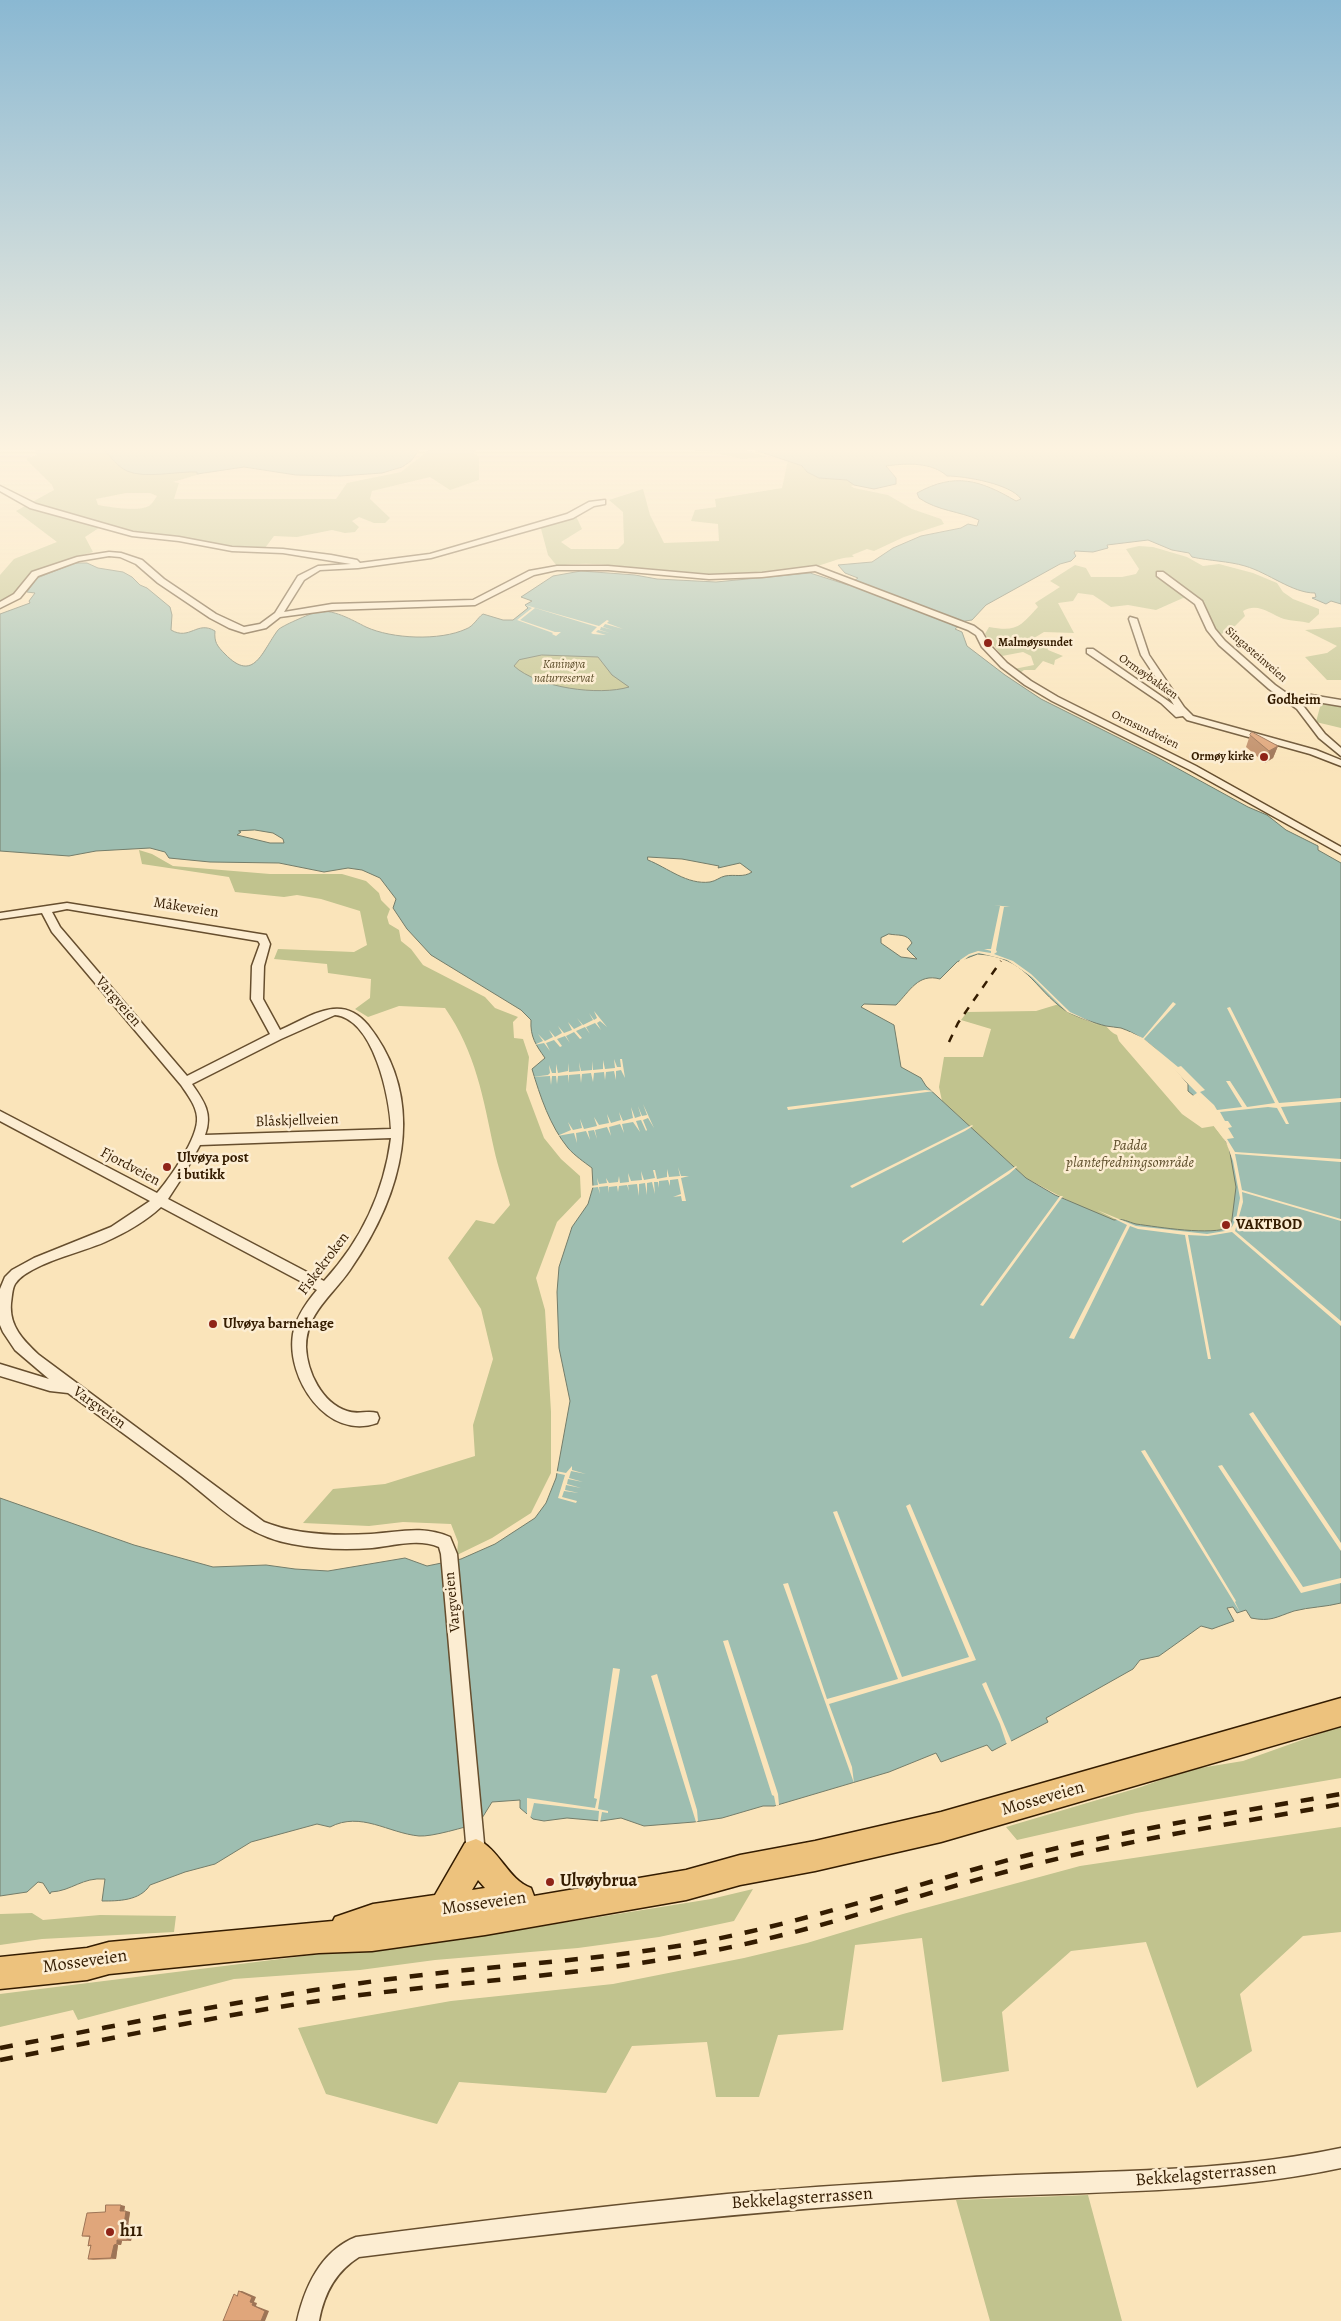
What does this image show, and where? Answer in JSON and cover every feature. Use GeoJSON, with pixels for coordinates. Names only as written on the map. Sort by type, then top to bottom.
{"type":"FeatureCollection","features":[{"type":"Feature","properties":{"kind":"highway","name":"Mosseveien"},"geometry":{"type":"LineString","coordinates":[[0,1973],[87,1964],[109,1958],[320,1937],[372,1934],[439,1918],[686,1885],[740,1870],[815,1856],[941,1827],[1341,1712]]}},
{"type":"Feature","properties":{"kind":"highway"},"geometry":{"type":"LineString","coordinates":[[439,1918],[476,1847],[518,1907]]}},
{"type":"Feature","properties":{"kind":"street"},"geometry":{"type":"LineString","coordinates":[[0,605],[17,596],[35,574],[82,558]]}},
{"type":"Feature","properties":{"kind":"street"},"geometry":{"type":"LineString","coordinates":[[127,558],[139,562],[168,586],[214,616],[240,630],[263,626],[278,615],[295,585],[301,578],[312,571],[324,567],[358,566],[417,558]]}},
{"type":"Feature","properties":{"kind":"street"},"geometry":{"type":"LineString","coordinates":[[337,558],[354,562],[358,566]]}},
{"type":"Feature","properties":{"kind":"street","name":"Ormsundveien"},"geometry":{"type":"LineString","coordinates":[[278,615],[349,606],[468,604],[480,600],[532,573],[557,568],[608,568],[709,577],[753,576],[821,568],[964,625],[977,632],[989,650],[1028,683],[1055,699],[1193,768],[1341,850]]}},
{"type":"Feature","properties":{"kind":"street","name":"Singasteinveien"},"geometry":{"type":"LineString","coordinates":[[1160,574],[1200,605],[1214,635],[1232,653],[1294,702],[1332,746],[1341,753]]}},
{"type":"Feature","properties":{"kind":"street","name":"Ormøybakken"},"geometry":{"type":"LineString","coordinates":[[1133,619],[1145,655],[1181,709],[1190,718],[1313,752],[1341,763]]}},
{"type":"Feature","properties":{"kind":"street","name":"Ormøybakken"},"geometry":{"type":"LineString","coordinates":[[1090,652],[1164,701],[1183,719],[1198,724],[1221,726]]}},
{"type":"Feature","properties":{"kind":"street"},"geometry":{"type":"LineString","coordinates":[[1294,702],[1311,698],[1341,703]]}},
{"type":"Feature","properties":{"kind":"street","name":"Måkeveien"},"geometry":{"type":"LineString","coordinates":[[0,916],[60,907],[83,908],[262,938],[265,944],[258,966],[257,999],[276,1036]]}},
{"type":"Feature","properties":{"kind":"street","name":"Vargveien"},"geometry":{"type":"LineString","coordinates":[[45,909],[56,929],[185,1082],[201,1105],[205,1121],[180,1171],[160,1201],[142,1215],[119,1228],[39,1262],[5,1279],[1,1314],[8,1332],[22,1348],[70,1387],[212,1490],[245,1518],[264,1530],[317,1541],[370,1541],[436,1537],[445,1542],[448,1554],[476,1847]]}},
{"type":"Feature","properties":{"kind":"street","name":"Fiskekroken"},"geometry":{"type":"LineString","coordinates":[[185,1082],[276,1036],[334,1011],[349,1014],[372,1039],[388,1068],[395,1093],[398,1133],[390,1179],[378,1211],[364,1238],[351,1258],[325,1288],[304,1321],[300,1333],[300,1356],[306,1378],[321,1402],[343,1417],[354,1419],[372,1418]]}},
{"type":"Feature","properties":{"kind":"street","name":"Fjordveien"},"geometry":{"type":"LineString","coordinates":[[0,1116],[325,1288]]}},
{"type":"Feature","properties":{"kind":"street","name":"Blåskjellveien"},"geometry":{"type":"LineString","coordinates":[[197,1140],[398,1133]]}},
{"type":"Feature","properties":{"kind":"street"},"geometry":{"type":"LineString","coordinates":[[0,1370],[50,1385],[70,1387]]}},
{"type":"Feature","properties":{"kind":"street","name":"Bekkelagsterrassen"},"geometry":{"type":"LineString","coordinates":[[308,2321],[316,2290],[325,2274],[341,2258],[356,2247],[545,2223],[727,2204],[957,2188],[1212,2178],[1294,2168],[1341,2158]]}},
{"type":"Feature","properties":{"kind":"green space"},"geometry":{"type":"Polygon","coordinates":[[[72,558],[36,571],[27,577],[19,590],[0,602],[0,575],[14,559],[72,558]]]}},
{"type":"Feature","properties":{"kind":"green space"},"geometry":{"type":"Polygon","coordinates":[[[551,558],[844,558],[810,568],[714,575],[684,574],[612,565],[575,564],[557,566],[551,558]]]}},
{"type":"Feature","properties":{"kind":"green space"},"geometry":{"type":"Polygon","coordinates":[[[1132,558],[1189,558],[1203,566],[1219,564],[1253,573],[1277,583],[1283,592],[1293,599],[1319,609],[1319,614],[1309,623],[1284,619],[1259,608],[1248,609],[1243,611],[1245,616],[1232,629],[1217,636],[1205,605],[1193,599],[1183,598],[1156,610],[1128,605],[1111,607],[1093,595],[1078,593],[1073,601],[1058,603],[1074,633],[1044,632],[1034,638],[1046,644],[1048,650],[1063,656],[1055,660],[1054,665],[1043,661],[1035,670],[1024,670],[1020,673],[1014,669],[1034,665],[1031,656],[1023,652],[1002,656],[985,634],[989,627],[1006,629],[1022,623],[1038,607],[1035,603],[1060,587],[1050,581],[1075,565],[1086,568],[1091,577],[1122,577],[1136,574],[1139,569],[1132,558]]]}},
{"type":"Feature","properties":{"kind":"green space"},"geometry":{"type":"Polygon","coordinates":[[[1341,627],[1341,680],[1327,680],[1305,657],[1327,653],[1337,646],[1305,630],[1341,627]]]}},
{"type":"Feature","properties":{"kind":"green space","name":"Kaninøya naturreservat"},"geometry":{"type":"Polygon","coordinates":[[[511,631],[679,679],[556,718],[482,639],[511,631]]]}},
{"type":"Feature","properties":{"kind":"green space"},"geometry":{"type":"Polygon","coordinates":[[[1321,703],[1341,707],[1341,728],[1316,722],[1321,703]]]}},
{"type":"Feature","properties":{"kind":"green space"},"geometry":{"type":"Polygon","coordinates":[[[139,850],[152,854],[173,866],[270,874],[342,874],[366,881],[379,893],[381,900],[390,909],[387,917],[389,924],[399,930],[401,941],[411,949],[423,965],[485,997],[495,1008],[518,1017],[513,1022],[514,1038],[523,1039],[529,1057],[526,1090],[544,1138],[561,1159],[580,1176],[581,1197],[557,1222],[536,1278],[545,1310],[551,1412],[551,1473],[531,1513],[492,1538],[457,1555],[458,1542],[451,1524],[403,1522],[369,1526],[303,1523],[333,1489],[385,1484],[475,1456],[473,1425],[493,1359],[481,1309],[448,1258],[476,1220],[494,1224],[510,1205],[477,1076],[464,1042],[445,1008],[399,1006],[368,1017],[355,1009],[370,998],[371,979],[328,973],[327,964],[274,959],[278,949],[354,952],[367,945],[360,911],[321,899],[297,895],[284,897],[235,892],[229,877],[142,864],[139,850]]]}},
{"type":"Feature","properties":{"kind":"green space","name":"Padda plantefredningsområde"},"geometry":{"type":"Polygon","coordinates":[[[1059,1004],[1075,1014],[1104,1025],[1117,1035],[1119,1041],[1182,1114],[1202,1128],[1214,1126],[1228,1146],[1236,1179],[1238,1200],[1230,1229],[1178,1234],[1114,1220],[1082,1208],[1026,1178],[942,1101],[939,1087],[944,1057],[983,1057],[991,1029],[961,1020],[967,1012],[1036,1011],[1059,1004]]]}},
{"type":"Feature","properties":{"kind":"green space"},"geometry":{"type":"Polygon","coordinates":[[[1341,1726],[1341,1778],[1136,1813],[1017,1840],[1006,1827],[1141,1787],[1188,1770],[1243,1761],[1341,1726]]]}},
{"type":"Feature","properties":{"kind":"green space"},"geometry":{"type":"Polygon","coordinates":[[[1341,1827],[1341,1932],[1303,1936],[1240,1994],[1252,2051],[1197,2088],[1146,1942],[1071,1951],[1002,2012],[1009,2071],[942,2082],[922,1938],[855,1945],[843,2030],[778,2035],[759,2097],[716,2097],[707,2042],[632,2046],[606,2093],[459,2082],[437,2124],[326,2094],[298,2028],[451,2001],[613,1984],[744,1958],[807,1943],[903,1914],[1080,1866],[1341,1827]]]}},
{"type":"Feature","properties":{"kind":"green space"},"geometry":{"type":"Polygon","coordinates":[[[753,1889],[734,1921],[659,1937],[578,1948],[435,1960],[360,1970],[234,1979],[78,2020],[73,2010],[0,2027],[0,1994],[408,1943],[487,1935],[711,1899],[753,1889]]]}},
{"type":"Feature","properties":{"kind":"green space"},"geometry":{"type":"Polygon","coordinates":[[[32,1913],[43,1920],[100,1915],[176,1916],[174,1932],[42,1939],[0,1945],[0,1914],[32,1913]]]}},
{"type":"Feature","properties":{"kind":"green space"},"geometry":{"type":"Polygon","coordinates":[[[1088,2195],[1122,2321],[990,2321],[956,2200],[1088,2195]]]}},
{"type":"Feature","properties":{"kind":"shaded area"},"geometry":{"type":"Polygon","coordinates":[[[878,558],[1074,558],[986,605],[972,620],[965,621],[955,629],[962,632],[967,646],[1041,699],[1155,756],[1248,807],[1267,815],[1286,830],[1318,846],[1318,850],[1341,863],[1341,1603],[1294,1611],[1264,1619],[1251,1618],[1246,1610],[1237,1613],[1233,1607],[1227,1608],[1234,1621],[1212,1629],[1201,1626],[1159,1656],[1140,1660],[1133,1669],[1046,1718],[1048,1722],[992,1751],[987,1745],[941,1762],[936,1753],[889,1772],[774,1806],[763,1806],[722,1818],[644,1826],[621,1818],[601,1821],[567,1818],[544,1821],[533,1819],[520,1808],[520,1800],[492,1802],[479,1823],[425,1836],[408,1834],[364,1822],[353,1821],[330,1827],[317,1824],[251,1842],[215,1864],[185,1872],[150,1885],[141,1894],[128,1899],[102,1901],[105,1879],[90,1880],[51,1892],[50,1894],[43,1883],[38,1882],[27,1892],[0,1896],[0,1498],[134,1545],[213,1567],[266,1565],[328,1571],[405,1558],[427,1566],[461,1559],[495,1544],[535,1518],[546,1503],[556,1478],[570,1401],[559,1348],[557,1292],[559,1267],[572,1227],[588,1204],[593,1187],[592,1168],[568,1148],[556,1130],[542,1100],[532,1069],[545,1058],[534,1040],[531,1020],[521,1010],[431,955],[407,929],[393,908],[396,899],[380,878],[362,870],[348,868],[324,872],[279,863],[210,862],[169,858],[165,852],[150,848],[96,851],[69,856],[0,851],[0,614],[30,603],[29,601],[35,593],[27,592],[37,578],[75,563],[87,563],[98,568],[123,572],[147,588],[170,607],[172,615],[171,630],[183,633],[209,628],[215,631],[215,638],[220,649],[235,662],[243,666],[250,665],[262,655],[280,628],[322,611],[335,613],[366,627],[389,634],[430,637],[455,633],[469,628],[483,614],[503,620],[513,620],[528,608],[525,605],[532,601],[521,597],[553,576],[581,571],[635,575],[657,579],[716,582],[810,573],[848,585],[858,578],[845,573],[838,565],[872,562],[878,558]],[[542,655],[519,660],[514,666],[538,680],[569,688],[602,691],[629,687],[612,675],[598,657],[542,655]],[[255,830],[239,831],[241,832],[237,835],[270,843],[284,843],[283,839],[273,833],[255,830]],[[648,857],[648,860],[693,881],[712,881],[725,876],[745,875],[752,872],[740,863],[718,868],[719,866],[682,859],[648,857]],[[889,934],[881,938],[881,943],[901,957],[917,959],[907,949],[912,943],[905,936],[889,934]],[[978,954],[957,962],[940,979],[926,979],[915,984],[896,1005],[864,1004],[861,1007],[894,1025],[901,1067],[921,1078],[926,1086],[1026,1178],[1055,1195],[1114,1220],[1123,1220],[1136,1224],[1198,1231],[1222,1230],[1231,1227],[1236,1187],[1229,1147],[1206,1106],[1188,1091],[1188,1084],[1166,1059],[1150,1044],[1131,1032],[1080,1018],[1066,1011],[1054,1002],[1028,975],[1008,961],[994,956],[978,954]]]}},
{"type":"Feature","properties":{"kind":"shaded area"},"geometry":{"type":"Polygon","coordinates":[[[1201,558],[1341,558],[1341,604],[1331,601],[1326,604],[1312,598],[1316,597],[1315,593],[1298,590],[1254,569],[1232,563],[1201,558]]]}},
{"type":"Feature","properties":{"kind":"pier"},"geometry":{"type":"Polygon","coordinates":[[[525,605],[599,626],[607,620],[609,621],[607,623],[623,629],[605,624],[603,627],[613,630],[601,627],[600,630],[610,633],[598,630],[596,632],[606,635],[593,634],[591,633],[597,627],[535,608],[520,620],[555,632],[561,632],[556,636],[553,633],[517,620],[532,608],[525,605]]]}},
{"type":"Feature","properties":{"kind":"pier"},"geometry":{"type":"Polygon","coordinates":[[[994,905],[1010,907],[1004,907],[997,952],[994,954],[1013,961],[1031,974],[1070,1012],[1100,1026],[1067,1012],[1032,977],[1007,960],[979,953],[969,956],[956,967],[960,960],[969,954],[978,951],[991,953],[991,951],[984,949],[991,949],[1000,906],[994,905]]]}},
{"type":"Feature","properties":{"kind":"pier"},"geometry":{"type":"Polygon","coordinates":[[[1173,1002],[1176,1004],[1144,1039],[1178,1067],[1181,1066],[1205,1090],[1200,1092],[1217,1110],[1242,1107],[1226,1081],[1230,1081],[1247,1107],[1275,1103],[1227,1008],[1230,1007],[1279,1103],[1341,1098],[1341,1102],[1281,1107],[1289,1124],[1286,1124],[1277,1108],[1268,1107],[1220,1112],[1225,1121],[1228,1121],[1232,1127],[1228,1128],[1234,1138],[1227,1139],[1235,1152],[1341,1159],[1341,1162],[1235,1154],[1242,1190],[1341,1219],[1341,1221],[1242,1192],[1243,1202],[1235,1231],[1341,1321],[1341,1326],[1232,1232],[1208,1236],[1188,1235],[1211,1359],[1208,1359],[1185,1235],[1138,1229],[1130,1226],[1074,1339],[1069,1338],[1127,1225],[1097,1210],[1136,1226],[1207,1234],[1225,1231],[1232,1227],[1236,1219],[1240,1198],[1233,1161],[1226,1142],[1210,1121],[1206,1111],[1191,1097],[1197,1093],[1154,1049],[1137,1037],[1122,1031],[1130,1032],[1143,1038],[1173,1002]]]}},
{"type":"Feature","properties":{"kind":"pier"},"geometry":{"type":"Polygon","coordinates":[[[594,1011],[607,1027],[600,1021],[597,1023],[601,1030],[595,1023],[586,1027],[590,1034],[585,1027],[576,1031],[582,1038],[580,1039],[574,1032],[566,1036],[570,1043],[565,1036],[557,1039],[562,1046],[560,1047],[554,1040],[546,1043],[550,1051],[544,1043],[534,1045],[543,1041],[538,1034],[545,1041],[553,1037],[549,1030],[555,1037],[562,1033],[558,1026],[564,1033],[572,1030],[568,1022],[574,1029],[582,1025],[577,1018],[583,1025],[593,1020],[589,1013],[594,1020],[597,1018],[594,1011]]]}},
{"type":"Feature","properties":{"kind":"pier"},"geometry":{"type":"Polygon","coordinates":[[[614,1059],[617,1067],[621,1067],[620,1059],[622,1059],[625,1078],[621,1070],[616,1071],[616,1080],[614,1071],[606,1072],[605,1080],[604,1072],[594,1073],[593,1082],[591,1073],[582,1074],[581,1083],[580,1074],[569,1075],[569,1083],[568,1075],[558,1076],[557,1084],[556,1076],[552,1076],[551,1085],[550,1076],[532,1077],[548,1075],[550,1073],[549,1065],[552,1073],[556,1073],[556,1064],[558,1073],[568,1071],[568,1063],[569,1072],[580,1071],[579,1062],[581,1071],[592,1070],[592,1061],[593,1070],[603,1069],[603,1060],[605,1069],[615,1068],[614,1059]]]}},
{"type":"Feature","properties":{"kind":"pier"},"geometry":{"type":"Polygon","coordinates":[[[925,1090],[935,1091],[788,1110],[787,1107],[925,1090]]]}},
{"type":"Feature","properties":{"kind":"pier"},"geometry":{"type":"Polygon","coordinates":[[[643,1104],[654,1128],[648,1118],[643,1120],[646,1131],[641,1120],[636,1121],[640,1132],[633,1122],[622,1124],[624,1133],[620,1124],[609,1127],[611,1136],[607,1127],[595,1130],[597,1139],[594,1130],[588,1131],[590,1140],[586,1131],[576,1133],[577,1143],[574,1133],[557,1136],[571,1130],[568,1122],[573,1130],[582,1128],[580,1119],[584,1129],[597,1126],[594,1117],[599,1125],[609,1123],[607,1114],[611,1123],[621,1120],[619,1112],[623,1121],[633,1118],[631,1107],[635,1118],[641,1116],[638,1106],[642,1116],[647,1115],[643,1104]]]}},
{"type":"Feature","properties":{"kind":"pier"},"geometry":{"type":"Polygon","coordinates":[[[972,1125],[965,1131],[852,1188],[850,1186],[972,1125]]]}},
{"type":"Feature","properties":{"kind":"pier"},"geometry":{"type":"Polygon","coordinates":[[[1016,1166],[1009,1174],[903,1243],[902,1241],[1016,1166]]]}},
{"type":"Feature","properties":{"kind":"pier"},"geometry":{"type":"Polygon","coordinates":[[[678,1167],[681,1176],[689,1176],[681,1178],[686,1201],[682,1201],[681,1196],[673,1197],[681,1194],[678,1179],[670,1180],[670,1186],[668,1180],[659,1181],[659,1188],[658,1182],[654,1182],[655,1194],[652,1182],[647,1183],[647,1195],[645,1183],[639,1184],[639,1196],[637,1184],[628,1185],[629,1191],[627,1185],[619,1186],[618,1192],[617,1186],[609,1187],[609,1193],[608,1186],[599,1187],[600,1194],[598,1187],[590,1188],[590,1186],[598,1185],[597,1178],[599,1184],[607,1183],[606,1178],[609,1183],[618,1182],[619,1176],[620,1183],[629,1182],[628,1173],[631,1181],[642,1180],[641,1171],[644,1180],[655,1178],[653,1170],[655,1170],[657,1179],[667,1177],[667,1169],[669,1177],[680,1176],[678,1167]]]}},
{"type":"Feature","properties":{"kind":"pier"},"geometry":{"type":"Polygon","coordinates":[[[1060,1196],[1063,1196],[983,1306],[980,1305],[1060,1196]]]}},
{"type":"Feature","properties":{"kind":"pier"},"geometry":{"type":"Polygon","coordinates":[[[1253,1412],[1341,1543],[1341,1551],[1249,1414],[1253,1412]]]}},
{"type":"Feature","properties":{"kind":"pier"},"geometry":{"type":"Polygon","coordinates":[[[1145,1450],[1236,1601],[1240,1612],[1141,1451],[1145,1450]]]}},
{"type":"Feature","properties":{"kind":"pier"},"geometry":{"type":"Polygon","coordinates":[[[1222,1465],[1303,1587],[1341,1578],[1341,1583],[1301,1593],[1218,1466],[1222,1465]]]}},
{"type":"Feature","properties":{"kind":"pier"},"geometry":{"type":"Polygon","coordinates":[[[572,1466],[572,1470],[586,1474],[571,1471],[569,1478],[583,1482],[568,1479],[567,1484],[581,1488],[566,1485],[565,1490],[579,1493],[564,1491],[562,1497],[577,1501],[576,1503],[558,1498],[565,1475],[556,1473],[556,1471],[566,1473],[572,1466]]]}},
{"type":"Feature","properties":{"kind":"pier"},"geometry":{"type":"Polygon","coordinates":[[[910,1504],[976,1660],[829,1704],[852,1767],[854,1783],[783,1584],[788,1583],[827,1699],[898,1679],[833,1512],[837,1511],[902,1677],[969,1657],[906,1506],[910,1504]]]}},
{"type":"Feature","properties":{"kind":"pier"},"geometry":{"type":"Polygon","coordinates":[[[728,1640],[778,1794],[779,1805],[776,1806],[723,1641],[728,1640]]]}},
{"type":"Feature","properties":{"kind":"pier"},"geometry":{"type":"Polygon","coordinates":[[[613,1668],[620,1669],[598,1809],[608,1811],[608,1813],[602,1812],[600,1823],[598,1823],[599,1811],[534,1803],[530,1819],[527,1818],[527,1798],[595,1808],[597,1799],[594,1798],[613,1668]]]}},
{"type":"Feature","properties":{"kind":"pier"},"geometry":{"type":"Polygon","coordinates":[[[657,1674],[697,1810],[698,1821],[696,1822],[651,1676],[657,1674]]]}},
{"type":"Feature","properties":{"kind":"pier"},"geometry":{"type":"Polygon","coordinates":[[[986,1682],[1012,1743],[1007,1745],[982,1684],[986,1682]]]}},
{"type":"Feature","properties":{"kind":"building"},"geometry":{"type":"Polygon","coordinates":[[[1252,732],[1278,746],[1269,751],[1250,735],[1252,732]]]}},
{"type":"Feature","properties":{"kind":"building","name":"h11"},"geometry":{"type":"Polygon","coordinates":[[[106,2205],[121,2205],[120,2211],[126,2211],[124,2225],[129,2225],[127,2240],[117,2240],[111,2258],[88,2259],[91,2245],[88,2246],[90,2236],[82,2236],[87,2213],[105,2212],[106,2205]]]}},
{"type":"Feature","properties":{"kind":"building"},"geometry":{"type":"Polygon","coordinates":[[[239,2291],[252,2297],[250,2302],[253,2303],[252,2305],[265,2311],[261,2321],[223,2321],[234,2294],[237,2296],[239,2291]]]}},
{"type":"Feature","properties":{"kind":"railway"},"geometry":{"type":"LineString","coordinates":[[949,1042],[958,1023],[1001,961]]}},
{"type":"Feature","properties":{"kind":"railway"},"geometry":{"type":"LineString","coordinates":[[0,2048],[203,2009],[355,1984],[444,1972],[631,1953],[706,1941],[786,1923],[1024,1856],[1182,1822],[1341,1794]]}},
{"type":"Feature","properties":{"kind":"railway"},"geometry":{"type":"LineString","coordinates":[[0,2060],[302,2003],[390,1991],[616,1966],[706,1952],[786,1934],[1063,1857],[1341,1804]]}},
{"type":"Feature","properties":{"kind":"place","name":"Malmøysundet"},"geometry":{"type":"Point","coordinates":[988,643]}},
{"type":"Feature","properties":{"kind":"place","name":"Ormøy kirke"},"geometry":{"type":"Point","coordinates":[1264,757]}},
{"type":"Feature","properties":{"kind":"place","name":"Ulvøya post i butikk"},"geometry":{"type":"Point","coordinates":[167,1167]}},
{"type":"Feature","properties":{"kind":"place","name":"VAKTBOD"},"geometry":{"type":"Point","coordinates":[1226,1225]}},
{"type":"Feature","properties":{"kind":"place","name":"Ulvøya barnehage"},"geometry":{"type":"Point","coordinates":[213,1324]}},
{"type":"Feature","properties":{"kind":"place","name":"Ulvøybrua"},"geometry":{"type":"Point","coordinates":[550,1882]}},
{"type":"Feature","properties":{"kind":"place","name":"h11"},"geometry":{"type":"Point","coordinates":[110,2232]}},
{"type":"Feature","properties":{"kind":"district","name":"Godheim"},"geometry":{"type":"Point","coordinates":[1294,701]}}]}
